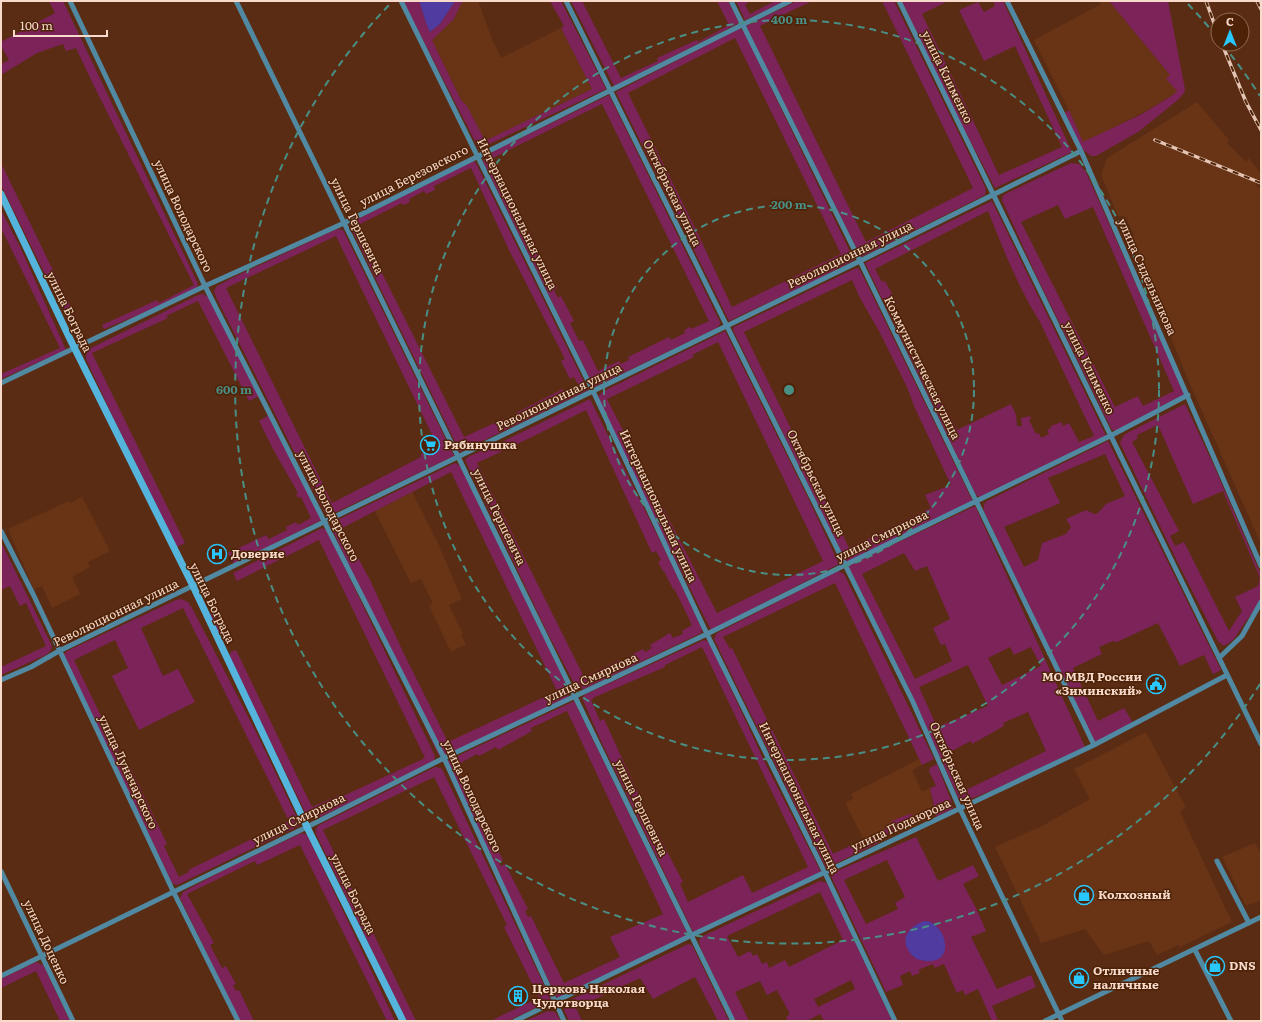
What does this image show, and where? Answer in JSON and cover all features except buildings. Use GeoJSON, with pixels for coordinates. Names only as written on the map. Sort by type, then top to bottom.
{"type":"FeatureCollection","features":[{"type":"Feature","properties":{"kind":"street","name":"улица Володарского"},"geometry":{"type":"LineString","coordinates":[[70,1],[206,286],[444,758],[564,1021]]}},
{"type":"Feature","properties":{"kind":"street","name":"улица Гершевича"},"geometry":{"type":"LineString","coordinates":[[236,1],[576,696],[733,1021]]}},
{"type":"Feature","properties":{"kind":"street","name":"Интернациональная улица"},"geometry":{"type":"LineString","coordinates":[[401,1],[593,391],[707,634],[824,872],[895,1021]]}},
{"type":"Feature","properties":{"kind":"street","name":"Октябрьская улица"},"geometry":{"type":"LineString","coordinates":[[566,1],[912,700],[960,809],[1062,1021]]}},
{"type":"Feature","properties":{"kind":"street","name":"Коммунистическая улица"},"geometry":{"type":"LineString","coordinates":[[731,1],[860,262],[1094,745]]}},
{"type":"Feature","properties":{"kind":"street","name":"улица Березовского"},"geometry":{"type":"LineString","coordinates":[[1,383],[206,286],[344,223],[790,1]]}},
{"type":"Feature","properties":{"kind":"street","name":"улица Клименко"},"geometry":{"type":"LineString","coordinates":[[899,1],[1261,744]]}},
{"type":"Feature","properties":{"kind":"street","name":"улица Сидельникова"},"geometry":{"type":"LineString","coordinates":[[1007,1],[1081,151],[1261,566]]}},
{"type":"Feature","properties":{"kind":"street","name":"Революционная улица"},"geometry":{"type":"LineString","coordinates":[[1,680],[31,668],[60,651],[325,521],[860,262],[1081,151]]}},
{"type":"Feature","properties":{"kind":"street","name":"улица Бограда"},"geometry":{"type":"LineString","coordinates":[[1,194],[75,349],[193,586],[307,827],[403,1021]]}},
{"type":"Feature","properties":{"kind":"street","name":"улица Смирнова"},"geometry":{"type":"LineString","coordinates":[[1,976],[307,827],[444,758],[707,634],[1110,436],[1188,395]]}},
{"type":"Feature","properties":{"kind":"street","name":"улица Луначарского"},"geometry":{"type":"LineString","coordinates":[[1,531],[60,651],[173,891],[238,1021]]}},
{"type":"Feature","properties":{"kind":"street"},"geometry":{"type":"LineString","coordinates":[[1219,658],[1242,636],[1261,602]]}},
{"type":"Feature","properties":{"kind":"street","name":"улица Подаюрова"},"geometry":{"type":"LineString","coordinates":[[515,1021],[824,872],[1094,745],[1228,675]]}},
{"type":"Feature","properties":{"kind":"street"},"geometry":{"type":"LineString","coordinates":[[1217,861],[1249,923]]}},
{"type":"Feature","properties":{"kind":"street","name":"улица Доценко"},"geometry":{"type":"LineString","coordinates":[[1,871],[73,1021]]}},
{"type":"Feature","properties":{"kind":"street"},"geometry":{"type":"LineString","coordinates":[[1045,1021],[1261,917]]}},
{"type":"Feature","properties":{"kind":"street"},"geometry":{"type":"LineString","coordinates":[[1195,950],[1230,1021]]}},
{"type":"Feature","properties":{"kind":"shaded area"},"geometry":{"type":"Polygon","coordinates":[[[49,1],[63,1],[198,284],[196,289],[160,306],[104,329],[102,325],[157,300],[159,303],[194,285],[76,48],[66,51],[63,44],[37,53],[1,75],[1,64],[9,60],[1,46],[1,42],[55,13],[49,1]]]}},
{"type":"Feature","properties":{"kind":"shaded area"},"geometry":{"type":"Polygon","coordinates":[[[403,1],[419,1],[430,32],[440,24],[455,1],[464,1],[454,19],[432,40],[461,100],[467,106],[485,141],[592,89],[561,28],[564,26],[550,1],[561,1],[606,89],[479,149],[403,1]]]}},
{"type":"Feature","properties":{"kind":"shaded area"},"geometry":{"type":"Polygon","coordinates":[[[419,1],[455,1],[440,24],[430,32],[419,1]]]}},
{"type":"Feature","properties":{"kind":"shaded area"},"geometry":{"type":"Polygon","coordinates":[[[464,1],[478,1],[492,39],[501,58],[561,28],[592,89],[485,142],[467,106],[461,100],[432,40],[454,19],[464,1]]]}},
{"type":"Feature","properties":{"kind":"shaded area"},"geometry":{"type":"Polygon","coordinates":[[[571,1],[582,1],[621,78],[658,61],[657,58],[697,40],[698,42],[729,25],[717,1],[728,1],[739,23],[614,86],[571,1]]]}},
{"type":"Feature","properties":{"kind":"shaded area"},"geometry":{"type":"Polygon","coordinates":[[[736,1],[747,1],[748,3],[745,5],[750,14],[775,1],[785,1],[745,20],[736,1]]]}},
{"type":"Feature","properties":{"kind":"shaded area"},"geometry":{"type":"Polygon","coordinates":[[[797,1],[812,1],[760,26],[866,242],[973,188],[882,1],[894,1],[986,189],[985,195],[861,257],[746,26],[797,1]]]}},
{"type":"Feature","properties":{"kind":"shaded area"},"geometry":{"type":"Polygon","coordinates":[[[902,1],[948,1],[922,14],[999,175],[1062,147],[1015,46],[984,61],[959,10],[978,2],[984,12],[995,6],[993,1],[1003,1],[1072,152],[995,188],[953,108],[902,1]]]}},
{"type":"Feature","properties":{"kind":"shaded area"},"geometry":{"type":"Polygon","coordinates":[[[1099,1],[1109,1],[1170,75],[1167,79],[1177,91],[1173,95],[1142,113],[1083,143],[1069,110],[1034,40],[1101,4],[1099,1]]]}},
{"type":"Feature","properties":{"kind":"shaded area"},"geometry":{"type":"Polygon","coordinates":[[[1109,1],[1168,1],[1185,89],[1184,93],[1179,99],[1138,132],[1096,156],[1091,156],[1082,149],[1065,113],[1069,110],[1083,142],[1142,114],[1177,91],[1166,79],[1170,75],[1109,1]]]}},
{"type":"Feature","properties":{"kind":"shaded area"},"geometry":{"type":"Polygon","coordinates":[[[738,29],[741,29],[744,32],[854,260],[808,284],[729,321],[616,92],[738,29]],[[735,38],[628,93],[698,234],[732,307],[841,254],[735,38]]]}},
{"type":"Feature","properties":{"kind":"shaded area"},"geometry":{"type":"Polygon","coordinates":[[[609,95],[720,324],[717,328],[594,387],[483,161],[486,155],[609,95]],[[602,104],[493,158],[500,173],[498,175],[505,189],[508,188],[512,196],[509,198],[527,234],[530,232],[536,245],[534,247],[541,260],[543,259],[557,288],[554,290],[558,298],[561,296],[574,321],[570,323],[579,341],[583,340],[598,371],[619,361],[621,364],[629,360],[628,357],[669,337],[671,340],[685,333],[684,330],[690,327],[691,329],[709,321],[602,104]]]}},
{"type":"Feature","properties":{"kind":"shaded area"},"geometry":{"type":"Polygon","coordinates":[[[1197,102],[1229,140],[1227,143],[1246,162],[1249,158],[1261,174],[1256,186],[1261,189],[1261,544],[1189,382],[1130,242],[1134,235],[1126,217],[1118,216],[1101,175],[1107,158],[1197,102]]]}},
{"type":"Feature","properties":{"kind":"shaded area"},"geometry":{"type":"Polygon","coordinates":[[[473,161],[476,163],[588,390],[460,452],[350,226],[352,222],[473,161]],[[471,168],[434,186],[435,190],[426,194],[424,191],[409,199],[410,202],[404,205],[402,203],[358,225],[464,437],[503,419],[504,421],[517,415],[516,413],[563,389],[565,393],[579,386],[574,377],[570,379],[561,361],[565,359],[509,250],[471,168]]]}},
{"type":"Feature","properties":{"kind":"shaded area"},"geometry":{"type":"Polygon","coordinates":[[[1,163],[76,318],[68,321],[1,185],[1,163]]]}},
{"type":"Feature","properties":{"kind":"shaded area"},"geometry":{"type":"Polygon","coordinates":[[[1071,163],[1079,164],[1086,172],[1185,395],[1117,430],[1112,430],[1036,275],[1002,200],[1005,194],[1071,163]],[[1058,205],[1021,222],[1115,407],[1138,396],[1143,406],[1174,391],[1093,207],[1065,219],[1058,205]]]}},
{"type":"Feature","properties":{"kind":"shaded area"},"geometry":{"type":"Polygon","coordinates":[[[992,201],[1106,436],[981,498],[976,495],[865,263],[992,201]],[[988,211],[875,269],[882,282],[885,281],[897,303],[892,306],[957,430],[1011,404],[1016,415],[1017,426],[1022,426],[1021,418],[1030,416],[1031,419],[1029,420],[1036,434],[1039,433],[1041,438],[1049,434],[1047,430],[1051,428],[1051,426],[1061,422],[1063,426],[1069,423],[1079,442],[1094,436],[1040,322],[1018,282],[988,211]]]}},
{"type":"Feature","properties":{"kind":"shaded area"},"geometry":{"type":"Polygon","coordinates":[[[1,210],[21,249],[66,350],[1,379],[1,374],[60,348],[1,228],[1,210]]]}},
{"type":"Feature","properties":{"kind":"shaded area"},"geometry":{"type":"Polygon","coordinates":[[[337,229],[343,230],[454,456],[328,516],[325,513],[216,297],[214,291],[217,286],[337,229]],[[336,236],[226,288],[332,503],[421,457],[421,454],[437,445],[336,236]]]}},
{"type":"Feature","properties":{"kind":"shaded area"},"geometry":{"type":"Polygon","coordinates":[[[858,268],[861,272],[973,502],[846,562],[733,330],[734,327],[858,268]],[[852,280],[744,332],[849,548],[931,508],[925,495],[951,485],[914,406],[907,387],[880,333],[860,298],[852,280]]]}},
{"type":"Feature","properties":{"kind":"shaded area"},"geometry":{"type":"Polygon","coordinates":[[[203,294],[209,298],[259,396],[249,401],[198,301],[166,316],[168,318],[92,353],[185,543],[177,547],[111,413],[86,357],[91,348],[198,295],[203,294]]]}},
{"type":"Feature","properties":{"kind":"shaded area"},"geometry":{"type":"Polygon","coordinates":[[[725,331],[839,564],[711,630],[630,470],[598,397],[602,392],[725,331]],[[718,342],[692,355],[694,357],[607,399],[717,613],[823,561],[718,342]]]}},
{"type":"Feature","properties":{"kind":"shaded area"},"geometry":{"type":"Polygon","coordinates":[[[590,399],[671,563],[702,629],[701,633],[588,687],[583,689],[576,687],[546,630],[465,460],[468,457],[590,399]],[[586,410],[477,463],[584,677],[620,660],[622,663],[630,659],[629,656],[643,649],[645,652],[652,648],[650,645],[670,633],[673,638],[683,634],[682,631],[692,625],[674,588],[673,589],[658,562],[661,560],[656,551],[652,553],[586,410]]]}},
{"type":"Feature","properties":{"kind":"shaded area"},"geometry":{"type":"Polygon","coordinates":[[[1185,404],[1214,466],[1261,575],[1261,596],[1258,604],[1233,640],[1226,645],[1222,645],[1218,641],[1179,565],[1120,443],[1124,435],[1185,404]],[[1158,425],[1137,435],[1138,438],[1132,442],[1179,531],[1170,536],[1175,546],[1184,542],[1229,631],[1242,611],[1235,597],[1258,586],[1260,578],[1223,491],[1193,504],[1158,425]]]}},
{"type":"Feature","properties":{"kind":"shaded area"},"geometry":{"type":"Polygon","coordinates":[[[269,415],[321,520],[234,564],[228,553],[266,535],[269,539],[287,530],[286,527],[296,522],[298,525],[311,518],[301,497],[298,498],[296,494],[298,493],[259,421],[269,415]]]}},
{"type":"Feature","properties":{"kind":"shaded area"},"geometry":{"type":"Polygon","coordinates":[[[1108,441],[1221,670],[1213,674],[1204,655],[1180,666],[1158,623],[1117,642],[1113,641],[1099,647],[1102,654],[1073,668],[1098,721],[1124,708],[1133,723],[1094,743],[984,511],[984,505],[987,501],[1108,441]],[[1105,454],[1048,478],[1060,503],[1004,527],[1024,567],[1038,560],[1042,543],[1066,534],[1071,527],[1066,519],[1086,510],[1094,514],[1098,513],[1106,504],[1125,496],[1105,454]]]}},
{"type":"Feature","properties":{"kind":"shaded area"},"geometry":{"type":"Polygon","coordinates":[[[455,463],[460,466],[570,692],[567,698],[442,757],[438,754],[332,529],[331,524],[455,463]],[[451,472],[342,528],[370,580],[404,654],[448,742],[557,691],[451,472]]]}},
{"type":"Feature","properties":{"kind":"shaded area"},"geometry":{"type":"Polygon","coordinates":[[[412,492],[436,539],[462,599],[449,605],[463,634],[461,635],[466,644],[451,652],[429,606],[433,603],[421,579],[411,583],[375,511],[412,492]]]}},
{"type":"Feature","properties":{"kind":"shaded area"},"geometry":{"type":"Polygon","coordinates":[[[82,497],[110,551],[88,562],[90,567],[72,577],[80,594],[52,608],[42,586],[34,589],[8,529],[69,501],[70,503],[82,497]]]}},
{"type":"Feature","properties":{"kind":"shaded area"},"geometry":{"type":"Polygon","coordinates":[[[975,506],[1085,747],[1000,787],[963,802],[960,801],[906,682],[848,566],[975,506]],[[904,553],[862,574],[915,679],[952,661],[945,644],[941,645],[933,628],[950,619],[927,566],[915,571],[904,553]],[[1010,647],[988,658],[1002,685],[1041,666],[1031,647],[1014,655],[1010,647]],[[968,665],[919,687],[937,727],[988,706],[968,665]],[[1028,712],[1003,723],[1004,726],[972,744],[971,741],[948,753],[966,790],[1046,751],[1028,712]]]}},
{"type":"Feature","properties":{"kind":"shaded area"},"geometry":{"type":"Polygon","coordinates":[[[322,528],[328,533],[435,756],[434,761],[318,818],[313,818],[306,814],[229,657],[231,652],[236,650],[312,807],[340,795],[341,797],[425,758],[319,540],[237,581],[233,573],[322,528]]]}},
{"type":"Feature","properties":{"kind":"shaded area"},"geometry":{"type":"Polygon","coordinates":[[[1,542],[52,646],[51,650],[46,655],[1,675],[1,667],[46,646],[26,603],[20,606],[10,586],[1,590],[1,542]]]}},
{"type":"Feature","properties":{"kind":"shaded area"},"geometry":{"type":"Polygon","coordinates":[[[838,571],[844,574],[934,759],[922,765],[835,583],[723,637],[730,649],[732,648],[833,854],[873,835],[876,840],[879,839],[878,843],[826,868],[714,639],[717,633],[838,571]]]}},
{"type":"Feature","properties":{"kind":"shaded area"},"geometry":{"type":"Polygon","coordinates":[[[181,599],[188,602],[192,608],[256,732],[300,824],[299,826],[176,885],[172,883],[64,654],[67,651],[181,599]],[[183,608],[141,628],[163,676],[178,669],[195,702],[139,730],[112,676],[128,668],[115,640],[74,660],[126,768],[130,767],[167,844],[164,846],[179,877],[189,872],[188,870],[289,821],[183,608]]]}},
{"type":"Feature","properties":{"kind":"shaded area"},"geometry":{"type":"Polygon","coordinates":[[[218,611],[228,632],[218,633],[209,615],[218,611]]]}},
{"type":"Feature","properties":{"kind":"shaded area"},"geometry":{"type":"Polygon","coordinates":[[[704,640],[709,642],[766,765],[821,872],[694,932],[601,741],[582,698],[586,694],[704,640]],[[702,647],[665,665],[665,667],[591,700],[600,721],[604,719],[647,813],[683,882],[680,884],[688,902],[743,875],[752,893],[808,867],[702,647]]]}},
{"type":"Feature","properties":{"kind":"shaded area"},"geometry":{"type":"Polygon","coordinates":[[[574,701],[687,933],[685,937],[557,998],[445,764],[447,761],[574,701]],[[567,711],[531,728],[532,731],[498,750],[496,747],[479,756],[477,754],[455,766],[503,860],[499,863],[501,866],[505,864],[528,909],[525,911],[528,917],[531,916],[564,983],[620,957],[610,937],[663,914],[567,711]]]}},
{"type":"Feature","properties":{"kind":"shaded area"},"geometry":{"type":"Polygon","coordinates":[[[1146,732],[1186,808],[1180,812],[1232,922],[1180,947],[1178,945],[1157,955],[1149,941],[1104,955],[1085,929],[1041,943],[995,847],[1042,826],[1090,799],[1074,769],[1146,732]]]}},
{"type":"Feature","properties":{"kind":"shaded area"},"geometry":{"type":"Polygon","coordinates":[[[919,759],[922,765],[912,770],[922,792],[930,788],[934,815],[922,820],[920,818],[884,830],[887,835],[876,840],[873,835],[864,840],[845,803],[853,799],[851,794],[919,759]]]}},
{"type":"Feature","properties":{"kind":"shaded area"},"geometry":{"type":"Polygon","coordinates":[[[937,764],[953,806],[952,809],[936,817],[930,788],[936,786],[929,771],[930,768],[937,764]]]}},
{"type":"Feature","properties":{"kind":"shaded area"},"geometry":{"type":"Polygon","coordinates":[[[435,767],[442,769],[551,1000],[508,1021],[490,1021],[539,998],[504,927],[507,925],[434,777],[323,830],[416,1021],[406,1021],[316,834],[316,829],[319,825],[435,767]]]}},
{"type":"Feature","properties":{"kind":"shaded area"},"geometry":{"type":"Polygon","coordinates":[[[909,814],[922,820],[887,835],[884,830],[892,821],[909,814]]]}},
{"type":"Feature","properties":{"kind":"shaded area"},"geometry":{"type":"Polygon","coordinates":[[[302,833],[307,835],[309,839],[395,1021],[387,1021],[300,845],[257,865],[255,861],[187,894],[214,943],[210,945],[222,968],[226,966],[236,984],[233,985],[236,991],[239,990],[254,1021],[240,1021],[180,898],[183,892],[224,870],[302,833]]]}},
{"type":"Feature","properties":{"kind":"shaded area"},"geometry":{"type":"Polygon","coordinates":[[[916,837],[938,881],[973,865],[979,876],[963,884],[986,931],[971,937],[997,989],[1031,975],[1036,987],[992,1006],[998,1021],[992,1021],[978,989],[965,995],[963,990],[957,993],[944,964],[935,968],[933,964],[918,970],[920,973],[912,976],[910,971],[900,976],[903,985],[886,992],[830,874],[916,837]],[[887,860],[844,880],[866,924],[898,909],[895,903],[905,897],[887,860]],[[933,923],[912,956],[924,961],[943,937],[933,923]]]}},
{"type":"Feature","properties":{"kind":"shaded area"},"geometry":{"type":"Polygon","coordinates":[[[1255,843],[1261,854],[1261,900],[1246,906],[1222,857],[1255,843]]]}},
{"type":"Feature","properties":{"kind":"shaded area"},"geometry":{"type":"Polygon","coordinates":[[[820,881],[827,883],[892,1021],[824,1021],[820,1014],[807,1021],[788,1021],[786,1017],[790,1014],[777,990],[767,995],[760,981],[735,992],[749,1021],[735,1021],[701,949],[699,941],[701,937],[820,881]],[[820,892],[727,936],[738,957],[750,951],[753,956],[757,954],[762,964],[767,962],[769,968],[785,960],[789,967],[843,940],[820,892]],[[851,980],[814,999],[818,1007],[855,989],[851,980]]]}},
{"type":"Feature","properties":{"kind":"shaded area"},"geometry":{"type":"Polygon","coordinates":[[[924,921],[938,927],[945,941],[943,955],[937,960],[923,961],[914,957],[907,949],[907,934],[910,930],[924,921]]]}},
{"type":"Feature","properties":{"kind":"shaded area"},"geometry":{"type":"Polygon","coordinates":[[[688,944],[692,945],[729,1021],[718,1021],[695,977],[653,999],[640,978],[576,1008],[582,1021],[569,1021],[564,1010],[566,1002],[688,944]]]}},
{"type":"Feature","properties":{"kind":"shaded area"},"geometry":{"type":"Polygon","coordinates":[[[36,962],[43,965],[70,1021],[60,1021],[36,971],[1,988],[1,979],[36,962]]]}},
{"type":"Feature","properties":{"kind":"shaded area"},"geometry":{"type":"Polygon","coordinates":[[[548,1011],[555,1012],[561,1021],[525,1021],[548,1011]]]}},
{"type":"Feature","properties":{"kind":"railway"},"geometry":{"type":"LineString","coordinates":[[1206,1],[1210,12]]}},
{"type":"Feature","properties":{"kind":"railway"},"geometry":{"type":"LineString","coordinates":[[1257,1],[1261,9]]}},
{"type":"Feature","properties":{"kind":"railway"},"geometry":{"type":"LineString","coordinates":[[1225,52],[1246,102],[1261,130]]}},
{"type":"Feature","properties":{"kind":"railway"},"geometry":{"type":"LineString","coordinates":[[1155,140],[1261,183]]}},
{"type":"Feature","properties":{"kind":"place","name":"Рябинушка"},"geometry":{"type":"Point","coordinates":[430,445]}},
{"type":"Feature","properties":{"kind":"place","name":"Доверие"},"geometry":{"type":"Point","coordinates":[217,554]}},
{"type":"Feature","properties":{"kind":"place","name":"МО МВД России «Зиминский»"},"geometry":{"type":"Point","coordinates":[1156,684]}},
{"type":"Feature","properties":{"kind":"place","name":"Колхозный"},"geometry":{"type":"Point","coordinates":[1084,895]}},
{"type":"Feature","properties":{"kind":"place","name":"DNS"},"geometry":{"type":"Point","coordinates":[1215,966]}},
{"type":"Feature","properties":{"kind":"place","name":"Отличные наличные"},"geometry":{"type":"Point","coordinates":[1079,978]}},
{"type":"Feature","properties":{"kind":"place","name":"Церковь Николая Чудотворца"},"geometry":{"type":"Point","coordinates":[518,996]}}]}
